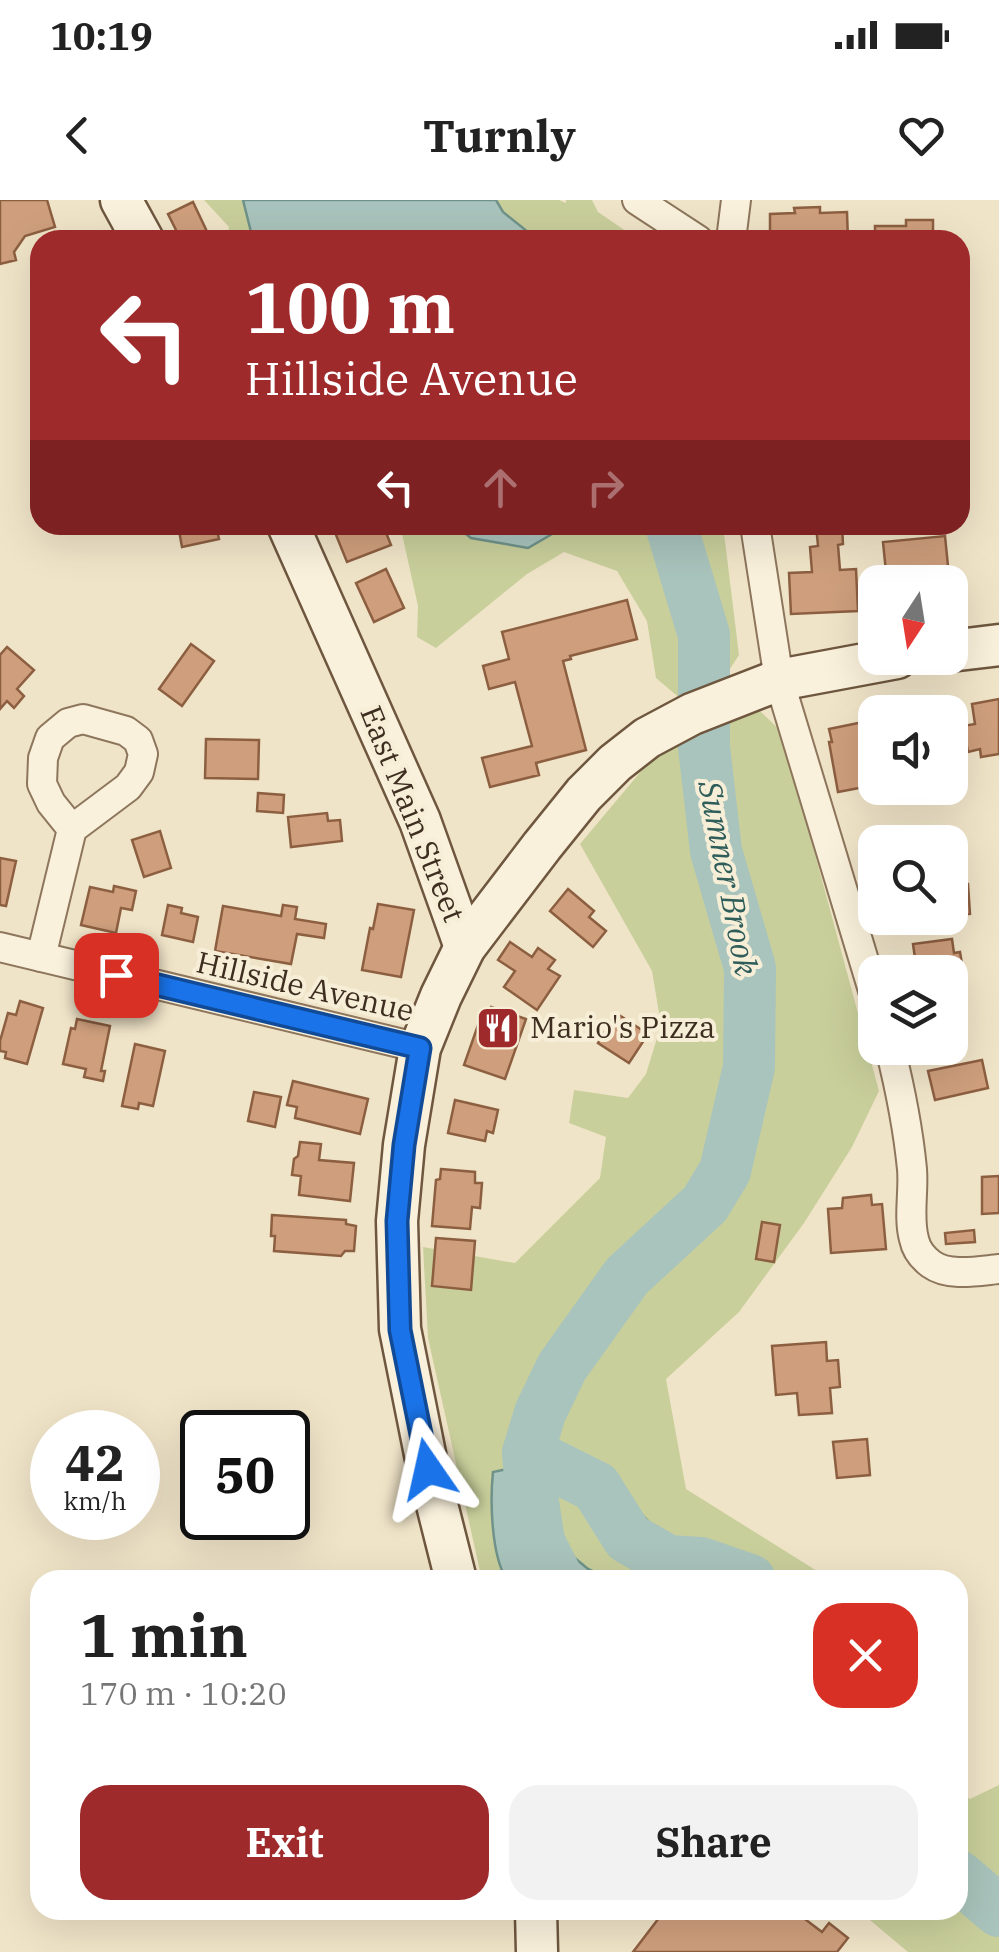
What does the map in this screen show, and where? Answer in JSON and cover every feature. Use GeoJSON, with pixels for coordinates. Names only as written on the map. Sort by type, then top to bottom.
{"type":"FeatureCollection","features":[{"type":"Feature","properties":{"kind":"main road"},"geometry":{"type":"LineString","coordinates":[[121,200],[138,230]]}},
{"type":"Feature","properties":{"kind":"main road","name":"East Main Street"},"geometry":{"type":"LineString","coordinates":[[292,535],[420,820],[465,946],[420,1048],[404,1145],[397,1221],[400,1330],[453,1570]]}},
{"type":"Feature","properties":{"kind":"main road"},"geometry":{"type":"LineString","coordinates":[[968,648],[999,645]]}},
{"type":"Feature","properties":{"kind":"main road"},"geometry":{"type":"LineString","coordinates":[[465,946],[584,794],[647,738],[692,714],[778,680],[858,665]]}},
{"type":"Feature","properties":{"kind":"main road"},"geometry":{"type":"LineString","coordinates":[[536,1920],[537,1952]]}},
{"type":"Feature","properties":{"kind":"street"},"geometry":{"type":"LineString","coordinates":[[637,200],[683,230]]}},
{"type":"Feature","properties":{"kind":"street"},"geometry":{"type":"LineString","coordinates":[[732,230],[736,200]]}},
{"type":"Feature","properties":{"kind":"street"},"geometry":{"type":"LineString","coordinates":[[756,535],[778,680],[862,955]]}},
{"type":"Feature","properties":{"kind":"street"},"geometry":{"type":"LineString","coordinates":[[41,957],[72,829]]}},
{"type":"Feature","properties":{"kind":"street","name":"Hillside Avenue"},"geometry":{"type":"LineString","coordinates":[[0,948],[420,1048]]}},
{"type":"Feature","properties":{"kind":"street"},"geometry":{"type":"LineString","coordinates":[[894,1065],[910,1154],[912,1234],[916,1245],[922,1256],[941,1269],[999,1269]]}},
{"type":"Feature","properties":{"kind":"green space"},"geometry":{"type":"Polygon","coordinates":[[[204,200],[592,200],[598,212],[624,230],[228,230],[204,200]]]}},
{"type":"Feature","properties":{"kind":"green space"},"geometry":{"type":"Polygon","coordinates":[[[402,535],[724,535],[739,655],[728,672],[682,700],[656,678],[647,621],[617,571],[564,552],[527,574],[436,648],[417,637],[418,606],[402,535]]]}},
{"type":"Feature","properties":{"kind":"green space"},"geometry":{"type":"Polygon","coordinates":[[[760,711],[782,732],[858,1013],[858,1065],[872,1065],[879,1091],[852,1147],[804,1223],[739,1312],[666,1379],[686,1489],[815,1570],[480,1570],[428,1338],[423,1247],[515,1263],[600,1178],[606,1137],[569,1123],[574,1090],[628,1098],[646,1074],[661,1025],[652,971],[580,844],[658,751],[760,711]]]}},
{"type":"Feature","properties":{"kind":"green space"},"geometry":{"type":"Polygon","coordinates":[[[999,1785],[999,1952],[908,1952],[870,1920],[968,1920],[970,1799],[999,1785]]]}},
{"type":"Feature","properties":{"kind":"water"},"geometry":{"type":"Polygon","coordinates":[[[243,200],[496,200],[503,212],[526,230],[250,230],[243,200]]]}},
{"type":"Feature","properties":{"kind":"water"},"geometry":{"type":"Polygon","coordinates":[[[467,535],[550,535],[528,548],[467,535]]]}},
{"type":"Feature","properties":{"kind":"water"},"geometry":{"type":"Polygon","coordinates":[[[521,1469],[544,1485],[549,1491],[555,1531],[565,1550],[590,1570],[502,1570],[493,1528],[493,1472],[521,1469]]]}},
{"type":"Feature","properties":{"kind":"water"},"geometry":{"type":"Polygon","coordinates":[[[611,1492],[625,1499],[659,1531],[697,1553],[764,1570],[658,1570],[612,1529],[599,1505],[600,1499],[611,1492]]]}},
{"type":"Feature","properties":{"kind":"building"},"geometry":{"type":"Polygon","coordinates":[[[0,200],[47,200],[55,227],[30,230],[14,252],[16,260],[0,264],[0,200]]]}},
{"type":"Feature","properties":{"kind":"building"},"geometry":{"type":"Polygon","coordinates":[[[193,202],[206,230],[176,230],[168,214],[193,202]]]}},
{"type":"Feature","properties":{"kind":"building"},"geometry":{"type":"Polygon","coordinates":[[[820,207],[820,213],[847,212],[848,230],[770,230],[770,214],[795,213],[794,208],[820,207]]]}},
{"type":"Feature","properties":{"kind":"building"},"geometry":{"type":"Polygon","coordinates":[[[906,220],[933,220],[933,230],[875,230],[875,226],[906,226],[906,220]]]}},
{"type":"Feature","properties":{"kind":"building"},"geometry":{"type":"Polygon","coordinates":[[[180,535],[218,535],[219,539],[182,547],[180,535]]]}},
{"type":"Feature","properties":{"kind":"building"},"geometry":{"type":"Polygon","coordinates":[[[336,535],[387,535],[391,545],[347,562],[336,535]]]}},
{"type":"Feature","properties":{"kind":"building"},"geometry":{"type":"Polygon","coordinates":[[[817,535],[843,535],[843,544],[838,545],[840,570],[856,569],[858,611],[791,614],[789,573],[812,572],[810,547],[818,546],[817,535]]]}},
{"type":"Feature","properties":{"kind":"building"},"geometry":{"type":"Polygon","coordinates":[[[945,536],[948,565],[885,565],[883,542],[945,536]]]}},
{"type":"Feature","properties":{"kind":"building"},"geometry":{"type":"Polygon","coordinates":[[[386,569],[404,608],[374,622],[356,583],[386,569]]]}},
{"type":"Feature","properties":{"kind":"building"},"geometry":{"type":"Polygon","coordinates":[[[627,600],[637,639],[563,661],[586,750],[536,763],[539,775],[490,787],[482,758],[532,746],[515,682],[489,689],[483,666],[509,659],[502,632],[627,600]]]}},
{"type":"Feature","properties":{"kind":"building"},"geometry":{"type":"Polygon","coordinates":[[[191,644],[214,661],[182,706],[159,689],[191,644]]]}},
{"type":"Feature","properties":{"kind":"building"},"geometry":{"type":"Polygon","coordinates":[[[7,647],[34,670],[17,689],[24,696],[14,708],[7,701],[0,709],[0,655],[7,647]]]}},
{"type":"Feature","properties":{"kind":"building"},"geometry":{"type":"Polygon","coordinates":[[[999,699],[999,754],[981,757],[980,749],[968,752],[968,725],[975,724],[972,704],[999,699]]]}},
{"type":"Feature","properties":{"kind":"building"},"geometry":{"type":"Polygon","coordinates":[[[858,723],[858,788],[838,792],[829,729],[858,723]]]}},
{"type":"Feature","properties":{"kind":"building"},"geometry":{"type":"Polygon","coordinates":[[[206,739],[259,740],[258,779],[205,778],[206,739]]]}},
{"type":"Feature","properties":{"kind":"building"},"geometry":{"type":"Polygon","coordinates":[[[258,793],[284,795],[283,813],[257,811],[258,793]]]}},
{"type":"Feature","properties":{"kind":"building"},"geometry":{"type":"Polygon","coordinates":[[[327,813],[328,821],[340,820],[342,841],[291,847],[288,817],[327,813]]]}},
{"type":"Feature","properties":{"kind":"building"},"geometry":{"type":"Polygon","coordinates":[[[160,831],[171,868],[144,877],[132,840],[160,831]]]}},
{"type":"Feature","properties":{"kind":"building"},"geometry":{"type":"Polygon","coordinates":[[[0,858],[16,861],[6,906],[0,905],[0,858]]]}},
{"type":"Feature","properties":{"kind":"building"},"geometry":{"type":"Polygon","coordinates":[[[114,886],[136,891],[132,910],[121,908],[116,933],[81,925],[90,887],[113,892],[114,886]]]}},
{"type":"Feature","properties":{"kind":"building"},"geometry":{"type":"Polygon","coordinates":[[[568,889],[594,911],[589,917],[606,931],[593,947],[550,911],[568,889]]]}},
{"type":"Feature","properties":{"kind":"building"},"geometry":{"type":"Polygon","coordinates":[[[378,904],[414,910],[401,977],[362,970],[378,904]]]}},
{"type":"Feature","properties":{"kind":"building"},"geometry":{"type":"Polygon","coordinates":[[[168,905],[198,917],[193,942],[162,935],[168,905]]]}},
{"type":"Feature","properties":{"kind":"building"},"geometry":{"type":"Polygon","coordinates":[[[283,905],[297,907],[295,919],[326,924],[324,938],[297,934],[291,964],[215,951],[223,906],[281,916],[283,905]]]}},
{"type":"Feature","properties":{"kind":"building"},"geometry":{"type":"Polygon","coordinates":[[[952,939],[954,953],[960,955],[915,955],[913,944],[952,939]]]}},
{"type":"Feature","properties":{"kind":"building"},"geometry":{"type":"Polygon","coordinates":[[[510,942],[532,957],[538,948],[555,960],[548,969],[560,976],[537,1010],[504,987],[515,971],[498,960],[510,942]]]}},
{"type":"Feature","properties":{"kind":"building"},"geometry":{"type":"Polygon","coordinates":[[[20,1001],[43,1008],[27,1064],[5,1058],[6,1052],[0,1051],[8,1013],[16,1015],[20,1001]]]}},
{"type":"Feature","properties":{"kind":"building"},"geometry":{"type":"Polygon","coordinates":[[[491,1007],[526,1019],[505,1079],[464,1065],[478,1025],[484,1027],[491,1007]]]}},
{"type":"Feature","properties":{"kind":"building"},"geometry":{"type":"Polygon","coordinates":[[[616,1013],[648,1034],[629,1063],[598,1043],[616,1013]]]}},
{"type":"Feature","properties":{"kind":"building"},"geometry":{"type":"Polygon","coordinates":[[[77,1019],[110,1026],[101,1071],[105,1071],[103,1081],[84,1077],[86,1069],[63,1064],[71,1028],[75,1029],[77,1019]]]}},
{"type":"Feature","properties":{"kind":"building"},"geometry":{"type":"Polygon","coordinates":[[[135,1044],[165,1051],[153,1106],[139,1103],[138,1109],[122,1106],[135,1044]]]}},
{"type":"Feature","properties":{"kind":"building"},"geometry":{"type":"Polygon","coordinates":[[[982,1060],[988,1088],[935,1100],[928,1071],[982,1060]]]}},
{"type":"Feature","properties":{"kind":"building"},"geometry":{"type":"Polygon","coordinates":[[[293,1081],[368,1099],[360,1134],[295,1118],[297,1107],[287,1105],[293,1081]]]}},
{"type":"Feature","properties":{"kind":"building"},"geometry":{"type":"Polygon","coordinates":[[[254,1092],[281,1097],[275,1127],[248,1121],[254,1092]]]}},
{"type":"Feature","properties":{"kind":"building"},"geometry":{"type":"Polygon","coordinates":[[[455,1100],[498,1110],[493,1133],[487,1131],[485,1141],[448,1133],[455,1100]]]}},
{"type":"Feature","properties":{"kind":"building"},"geometry":{"type":"Polygon","coordinates":[[[300,1142],[321,1144],[319,1160],[354,1163],[350,1201],[299,1195],[301,1176],[292,1175],[300,1142]]]}},
{"type":"Feature","properties":{"kind":"building"},"geometry":{"type":"Polygon","coordinates":[[[441,1169],[475,1172],[475,1183],[482,1183],[480,1208],[472,1207],[470,1229],[432,1226],[436,1180],[440,1179],[441,1169]]]}},
{"type":"Feature","properties":{"kind":"building"},"geometry":{"type":"Polygon","coordinates":[[[999,1176],[999,1213],[982,1214],[982,1177],[999,1176]]]}},
{"type":"Feature","properties":{"kind":"building"},"geometry":{"type":"Polygon","coordinates":[[[871,1195],[872,1205],[882,1204],[886,1249],[831,1253],[828,1209],[842,1208],[843,1198],[871,1195]]]}},
{"type":"Feature","properties":{"kind":"building"},"geometry":{"type":"Polygon","coordinates":[[[272,1215],[346,1220],[346,1224],[356,1226],[354,1251],[345,1251],[341,1256],[274,1251],[272,1215]]]}},
{"type":"Feature","properties":{"kind":"building"},"geometry":{"type":"Polygon","coordinates":[[[762,1222],[780,1225],[774,1262],[756,1259],[762,1222]]]}},
{"type":"Feature","properties":{"kind":"building"},"geometry":{"type":"Polygon","coordinates":[[[974,1230],[975,1242],[946,1244],[945,1233],[974,1230]]]}},
{"type":"Feature","properties":{"kind":"building"},"geometry":{"type":"Polygon","coordinates":[[[436,1238],[475,1241],[471,1290],[432,1286],[436,1238]]]}},
{"type":"Feature","properties":{"kind":"building"},"geometry":{"type":"Polygon","coordinates":[[[826,1342],[827,1361],[838,1360],[840,1387],[830,1388],[832,1413],[799,1415],[797,1393],[776,1395],[772,1346],[826,1342]]]}},
{"type":"Feature","properties":{"kind":"building"},"geometry":{"type":"Polygon","coordinates":[[[867,1439],[870,1475],[837,1478],[833,1442],[867,1439]]]}},
{"type":"Feature","properties":{"kind":"building"},"geometry":{"type":"Polygon","coordinates":[[[657,1920],[806,1920],[822,1932],[829,1923],[848,1938],[837,1952],[633,1952],[657,1920]]]}},
{"type":"Feature","properties":{"kind":"waterway","name":"Sumner Brook"},"geometry":{"type":"LineString","coordinates":[[553,1570],[539,1542],[528,1453],[540,1413],[562,1367],[627,1276],[705,1204],[725,1171],[749,1067],[750,968],[716,851],[704,747],[704,635],[674,535]]}},
{"type":"Feature","properties":{"kind":"waterway"},"geometry":{"type":"LineString","coordinates":[[528,1453],[596,1487],[628,1538],[668,1561],[701,1563],[721,1570]]}},
{"type":"Feature","properties":{"kind":"waterway","name":"Sumner Brook"},"geometry":{"type":"LineString","coordinates":[[968,1885],[999,1911]]}},
{"type":"Feature","properties":{"kind":"place","name":"Mario's Pizza"},"geometry":{"type":"Point","coordinates":[498,1028]}},
{"type":"Feature","properties":{"kind":"route"},"geometry":{"type":"LineString","coordinates":[[116,975],[420,1048],[404,1145],[397,1221],[400,1330],[428,1469]]}}]}
